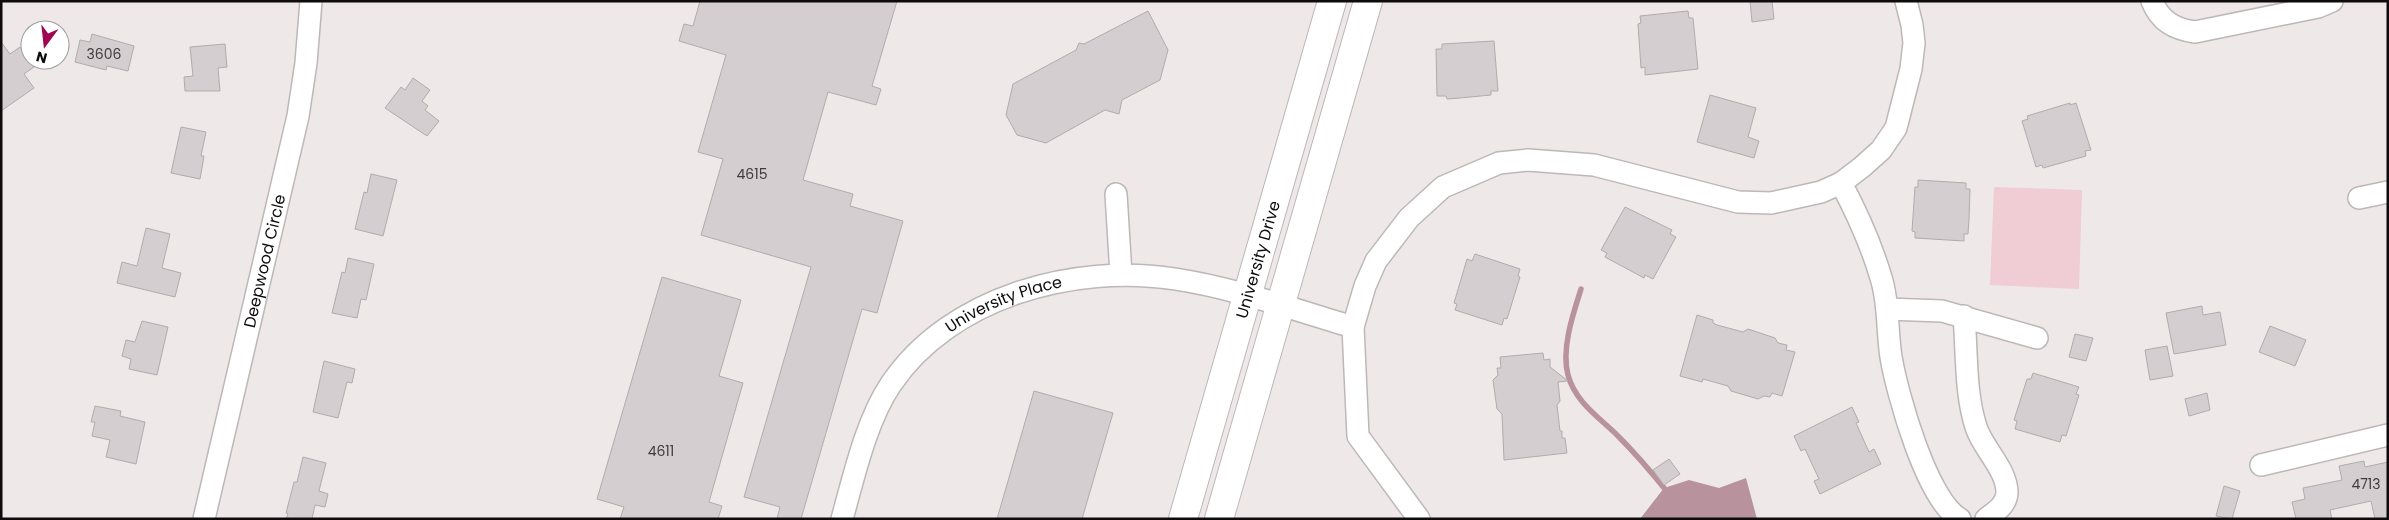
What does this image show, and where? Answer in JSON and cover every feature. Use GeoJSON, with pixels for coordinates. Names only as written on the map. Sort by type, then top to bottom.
{"type":"FeatureCollection","features":[{"type":"Feature","properties":{"kind":"main road","name":"University Drive"},"geometry":{"type":"LineString","coordinates":[[1183,519],[1332,1]]}},
{"type":"Feature","properties":{"kind":"main road"},"geometry":{"type":"LineString","coordinates":[[1219,519],[1368,1]]}},
{"type":"Feature","properties":{"kind":"street","name":"Deepwood Circle"},"geometry":{"type":"LineString","coordinates":[[204,519],[298,116],[307,54],[311,1]]}},
{"type":"Feature","properties":{"kind":"street"},"geometry":{"type":"LineString","coordinates":[[1419,519],[1358,436],[1353,327],[1365,286],[1376,261],[1409,218],[1443,187],[1499,163],[1528,160],[1594,165],[1738,202],[1771,202],[1796,199],[1821,192],[1841,183],[1881,150],[1896,128],[1911,69],[1914,44],[1912,25],[1906,1]]}},
{"type":"Feature","properties":{"kind":"street"},"geometry":{"type":"LineString","coordinates":[[2152,1],[2170,26],[2194,32],[2318,7],[2332,1]]}},
{"type":"Feature","properties":{"kind":"street"},"geometry":{"type":"LineString","coordinates":[[1841,183],[1861,220],[1883,282],[1892,357],[1908,424],[1930,480],[1952,514],[1960,519]]}},
{"type":"Feature","properties":{"kind":"street"},"geometry":{"type":"LineString","coordinates":[[2359,198],[2388,192]]}},
{"type":"Feature","properties":{"kind":"street"},"geometry":{"type":"LineString","coordinates":[[1116,194],[1120,275]]}},
{"type":"Feature","properties":{"kind":"street","name":"University Place"},"geometry":{"type":"LineString","coordinates":[[842,519],[878,410],[890,385],[913,356],[966,316],[990,304],[1040,287],[1120,275],[1174,279],[1247,296],[1353,327]]}},
{"type":"Feature","properties":{"kind":"street"},"geometry":{"type":"LineString","coordinates":[[1887,309],[1942,311],[2037,338]]}},
{"type":"Feature","properties":{"kind":"street"},"geometry":{"type":"LineString","coordinates":[[1964,316],[1971,405],[1976,428],[2003,478],[2007,494],[2001,508],[1986,519]]}},
{"type":"Feature","properties":{"kind":"street"},"geometry":{"type":"LineString","coordinates":[[2261,465],[2388,435]]}},
{"type":"Feature","properties":{"kind":"shaded area"},"geometry":{"type":"Polygon","coordinates":[[[1994,187],[2082,190],[2079,289],[1990,285],[1994,187]]]}},
{"type":"Feature","properties":{"kind":"shaded area"},"geometry":{"type":"Polygon","coordinates":[[[1746,478],[1757,519],[1640,519],[1664,488],[1689,480],[1719,488],[1746,478]]]}},
{"type":"Feature","properties":{"kind":"building"},"geometry":{"type":"Polygon","coordinates":[[[700,1],[897,1],[872,86],[881,89],[876,105],[828,92],[803,180],[853,194],[850,206],[903,221],[877,313],[862,309],[801,519],[777,519],[780,507],[744,497],[811,267],[701,235],[723,159],[698,152],[726,55],[679,41],[684,24],[693,26],[700,1]]]}},
{"type":"Feature","properties":{"kind":"building"},"geometry":{"type":"Polygon","coordinates":[[[1750,1],[1772,1],[1774,19],[1752,22],[1750,1]]]}},
{"type":"Feature","properties":{"kind":"building"},"geometry":{"type":"Polygon","coordinates":[[[1148,11],[1168,50],[1160,80],[1122,100],[1119,114],[1105,110],[1046,143],[1017,135],[1006,115],[1013,84],[1076,50],[1079,43],[1084,44],[1148,11]]]}},
{"type":"Feature","properties":{"kind":"building"},"geometry":{"type":"Polygon","coordinates":[[[1688,11],[1689,18],[1693,18],[1698,69],[1645,75],[1645,67],[1641,68],[1638,24],[1641,23],[1640,16],[1688,11]]]}},
{"type":"Feature","properties":{"kind":"building"},"geometry":{"type":"Polygon","coordinates":[[[92,34],[134,46],[128,71],[107,66],[106,70],[75,62],[80,40],[90,42],[92,34]]]}},
{"type":"Feature","properties":{"kind":"building"},"geometry":{"type":"Polygon","coordinates":[[[1494,41],[1498,91],[1491,91],[1491,95],[1460,98],[1447,99],[1446,96],[1437,96],[1436,49],[1442,49],[1442,44],[1494,41]]]}},
{"type":"Feature","properties":{"kind":"building"},"geometry":{"type":"Polygon","coordinates":[[[1,42],[10,54],[20,47],[20,70],[30,70],[24,74],[34,88],[1,111],[1,42]]]}},
{"type":"Feature","properties":{"kind":"building"},"geometry":{"type":"Polygon","coordinates":[[[225,44],[227,67],[218,68],[220,91],[185,91],[184,77],[193,76],[190,47],[225,44]]]}},
{"type":"Feature","properties":{"kind":"building"},"geometry":{"type":"Polygon","coordinates":[[[413,78],[430,90],[422,101],[428,106],[425,110],[439,121],[427,136],[385,108],[401,87],[405,90],[413,78]]]}},
{"type":"Feature","properties":{"kind":"building"},"geometry":{"type":"Polygon","coordinates":[[[1710,95],[1756,108],[1748,137],[1759,141],[1754,158],[1697,142],[1710,95]]]}},
{"type":"Feature","properties":{"kind":"building"},"geometry":{"type":"Polygon","coordinates":[[[2070,103],[2070,105],[2076,103],[2091,150],[2085,151],[2086,156],[2043,168],[2042,165],[2036,167],[2022,121],[2028,119],[2027,116],[2070,103]]]}},
{"type":"Feature","properties":{"kind":"building"},"geometry":{"type":"Polygon","coordinates":[[[181,127],[206,132],[201,156],[204,156],[200,179],[171,173],[181,127]]]}},
{"type":"Feature","properties":{"kind":"building"},"geometry":{"type":"Polygon","coordinates":[[[371,174],[397,180],[383,236],[355,229],[364,192],[367,193],[371,174]]]}},
{"type":"Feature","properties":{"kind":"building"},"geometry":{"type":"Polygon","coordinates":[[[1918,180],[1966,183],[1966,189],[1970,189],[1969,219],[1968,234],[1964,234],[1964,241],[1915,238],[1915,232],[1912,231],[1915,187],[1918,187],[1918,180]]]}},
{"type":"Feature","properties":{"kind":"building"},"geometry":{"type":"Polygon","coordinates":[[[1625,207],[1672,230],[1670,234],[1676,237],[1653,279],[1645,275],[1644,278],[1605,257],[1607,253],[1601,250],[1625,207]]]}},
{"type":"Feature","properties":{"kind":"building"},"geometry":{"type":"Polygon","coordinates":[[[146,228],[170,234],[162,268],[181,273],[175,297],[117,283],[122,262],[137,266],[146,228]]]}},
{"type":"Feature","properties":{"kind":"building"},"geometry":{"type":"Polygon","coordinates":[[[1475,254],[1520,269],[1518,276],[1520,277],[1507,319],[1504,318],[1502,325],[1455,310],[1457,304],[1454,303],[1467,259],[1472,261],[1475,254]]]}},
{"type":"Feature","properties":{"kind":"building"},"geometry":{"type":"Polygon","coordinates":[[[348,258],[374,264],[366,300],[361,299],[357,318],[332,313],[342,272],[345,273],[348,258]]]}},
{"type":"Feature","properties":{"kind":"building"},"geometry":{"type":"Polygon","coordinates":[[[662,277],[741,300],[719,376],[743,383],[709,502],[722,506],[718,519],[620,519],[624,507],[597,499],[662,277]]]}},
{"type":"Feature","properties":{"kind":"building"},"geometry":{"type":"Polygon","coordinates":[[[2202,306],[2203,315],[2220,312],[2226,345],[2174,354],[2166,313],[2202,306]]]}},
{"type":"Feature","properties":{"kind":"building"},"geometry":{"type":"Polygon","coordinates":[[[1697,315],[1713,320],[1713,323],[1717,325],[1743,332],[1748,329],[1775,338],[1778,343],[1787,345],[1786,350],[1795,352],[1782,396],[1772,393],[1770,397],[1764,396],[1758,399],[1731,391],[1728,386],[1703,379],[1702,382],[1680,376],[1697,315]]]}},
{"type":"Feature","properties":{"kind":"building"},"geometry":{"type":"Polygon","coordinates":[[[142,321],[168,327],[157,375],[129,369],[131,359],[122,356],[126,340],[135,342],[142,321]]]}},
{"type":"Feature","properties":{"kind":"building"},"geometry":{"type":"Polygon","coordinates":[[[2270,326],[2306,340],[2295,366],[2259,352],[2270,326]]]}},
{"type":"Feature","properties":{"kind":"building"},"geometry":{"type":"Polygon","coordinates":[[[2075,334],[2093,338],[2086,361],[2069,357],[2075,334]]]}},
{"type":"Feature","properties":{"kind":"building"},"geometry":{"type":"Polygon","coordinates":[[[2167,346],[2173,376],[2150,380],[2145,350],[2167,346]]]}},
{"type":"Feature","properties":{"kind":"building"},"geometry":{"type":"Polygon","coordinates":[[[1543,353],[1544,360],[1550,359],[1550,367],[1568,381],[1558,382],[1560,401],[1557,405],[1560,431],[1562,431],[1562,438],[1565,438],[1567,453],[1504,460],[1502,414],[1497,409],[1493,380],[1498,375],[1497,368],[1501,368],[1500,357],[1543,353]]]}},
{"type":"Feature","properties":{"kind":"building"},"geometry":{"type":"Polygon","coordinates":[[[324,361],[355,369],[352,383],[347,382],[338,418],[313,412],[324,361]]]}},
{"type":"Feature","properties":{"kind":"building"},"geometry":{"type":"Polygon","coordinates":[[[2033,373],[2079,387],[2076,394],[2079,395],[2066,436],[2062,435],[2060,442],[2015,429],[2017,421],[2014,420],[2027,379],[2031,379],[2033,373]]]}},
{"type":"Feature","properties":{"kind":"building"},"geometry":{"type":"Polygon","coordinates":[[[1034,391],[1113,413],[1082,519],[997,519],[1034,391]]]}},
{"type":"Feature","properties":{"kind":"building"},"geometry":{"type":"Polygon","coordinates":[[[2207,393],[2210,410],[2189,416],[2185,399],[2207,393]]]}},
{"type":"Feature","properties":{"kind":"building"},"geometry":{"type":"Polygon","coordinates":[[[95,406],[121,411],[120,416],[145,422],[136,464],[106,457],[110,440],[92,436],[95,422],[91,422],[95,406]]]}},
{"type":"Feature","properties":{"kind":"building"},"geometry":{"type":"Polygon","coordinates":[[[1852,407],[1859,422],[1856,423],[1869,452],[1874,449],[1881,464],[1820,494],[1814,481],[1819,479],[1805,449],[1801,451],[1794,436],[1852,407]]]}},
{"type":"Feature","properties":{"kind":"building"},"geometry":{"type":"Polygon","coordinates":[[[303,457],[326,463],[319,491],[328,494],[325,507],[315,505],[312,519],[286,519],[294,482],[297,482],[303,457]]]}},
{"type":"Feature","properties":{"kind":"building"},"geometry":{"type":"Polygon","coordinates":[[[1669,459],[1680,474],[1664,485],[1653,470],[1669,459]]]}},
{"type":"Feature","properties":{"kind":"building"},"geometry":{"type":"Polygon","coordinates":[[[2364,461],[2365,467],[2388,462],[2388,519],[2375,519],[2371,501],[2330,510],[2332,519],[2296,519],[2292,502],[2305,499],[2303,488],[2342,480],[2339,466],[2364,461]]]}},
{"type":"Feature","properties":{"kind":"building"},"geometry":{"type":"Polygon","coordinates":[[[2224,486],[2240,491],[2232,519],[2216,516],[2224,486]]]}},
{"type":"Feature","properties":{"kind":"waterway"},"geometry":{"type":"LineString","coordinates":[[1581,289],[1567,343],[1566,365],[1571,385],[1589,409],[1618,436],[1669,494]]}}]}
